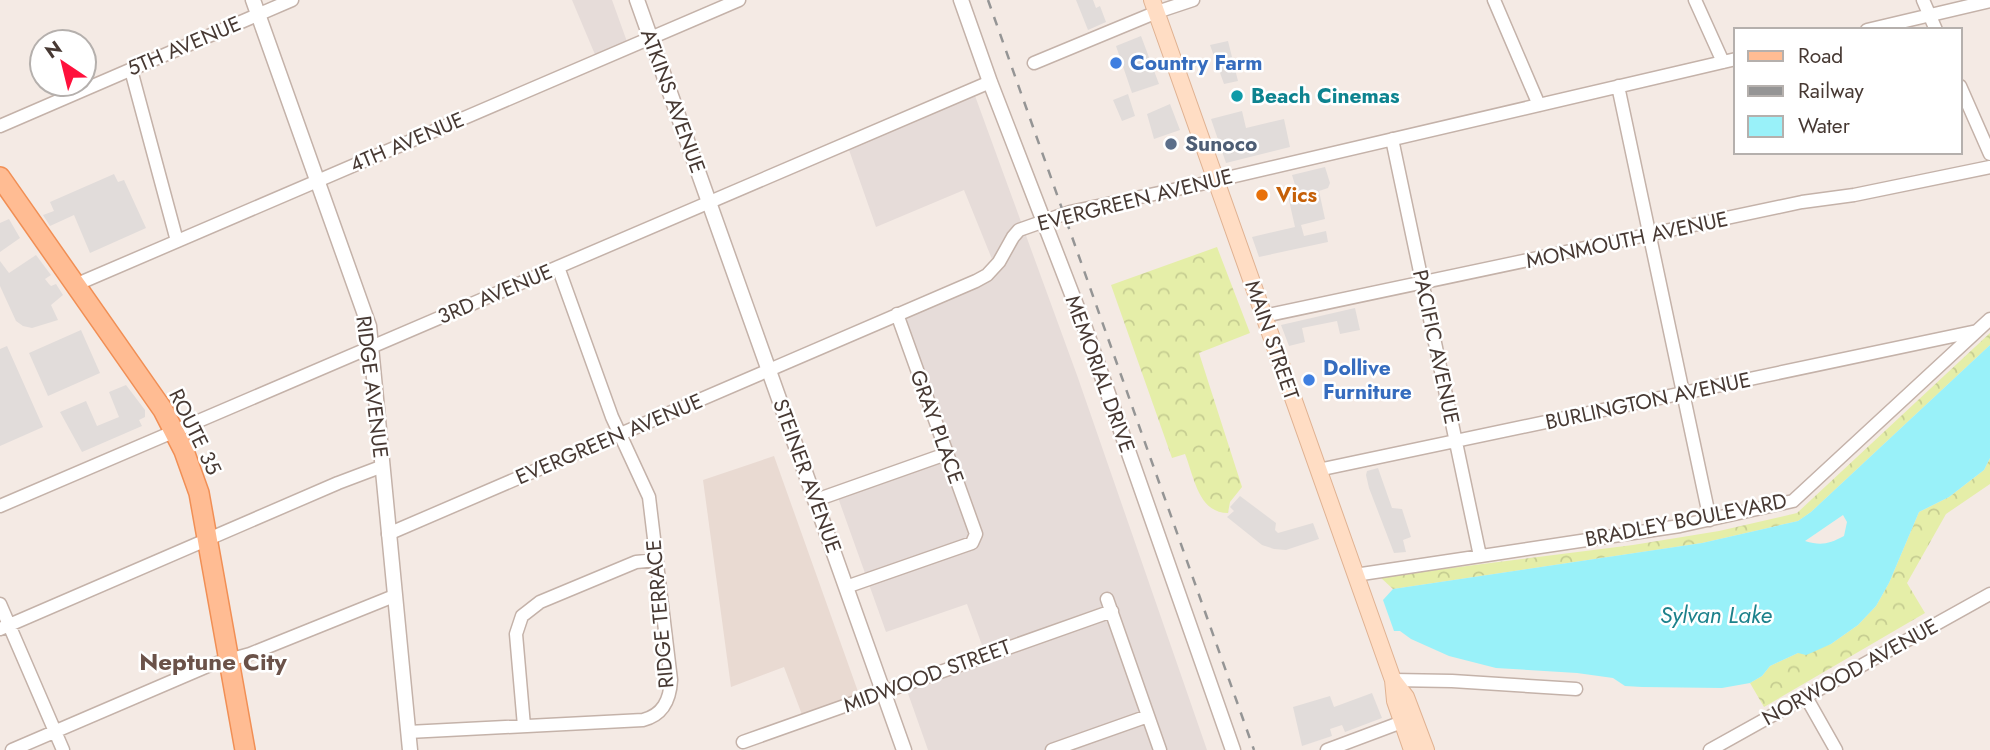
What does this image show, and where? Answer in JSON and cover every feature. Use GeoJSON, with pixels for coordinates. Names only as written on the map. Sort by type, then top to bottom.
{"type":"FeatureCollection","features":[{"type":"Feature","properties":{"kind":"main road","name":"MAIN STREET"},"geometry":{"type":"LineString","coordinates":[[1154,6],[1393,680],[1395,701],[1426,750]]}},
{"type":"Feature","properties":{"kind":"main road","name":"ROUTE 35"},"geometry":{"type":"LineString","coordinates":[[0,177],[163,410],[184,451],[200,493],[245,750]]}},
{"type":"Feature","properties":{"kind":"main road","name":"MAIN STREET"},"geometry":{"type":"LineString","coordinates":[[1408,720],[1412,750]]}},
{"type":"Feature","properties":{"kind":"street","name":"RIDGE AVENUE"},"geometry":{"type":"LineString","coordinates":[[253,0],[369,326],[410,750]]}},
{"type":"Feature","properties":{"kind":"street","name":"5TH AVENUE"},"geometry":{"type":"LineString","coordinates":[[0,126],[292,0]]}},
{"type":"Feature","properties":{"kind":"street","name":"ATKINS AVENUE"},"geometry":{"type":"LineString","coordinates":[[638,0],[709,202]]}},
{"type":"Feature","properties":{"kind":"street","name":"4TH AVENUE"},"geometry":{"type":"LineString","coordinates":[[75,285],[739,0]]}},
{"type":"Feature","properties":{"kind":"street","name":"MEMORIAL DRIVE"},"geometry":{"type":"LineString","coordinates":[[961,0],[1085,328],[1233,750]]}},
{"type":"Feature","properties":{"kind":"street"},"geometry":{"type":"LineString","coordinates":[[1034,63],[1154,6],[1193,0]]}},
{"type":"Feature","properties":{"kind":"street"},"geometry":{"type":"LineString","coordinates":[[1494,0],[1539,105]]}},
{"type":"Feature","properties":{"kind":"street"},"geometry":{"type":"LineString","coordinates":[[1695,0],[1730,61]]}},
{"type":"Feature","properties":{"kind":"street"},"geometry":{"type":"LineString","coordinates":[[1923,0],[1935,28]]}},
{"type":"Feature","properties":{"kind":"street"},"geometry":{"type":"LineString","coordinates":[[1875,28],[1990,1]]}},
{"type":"Feature","properties":{"kind":"street","name":"EVERGREEN AVENUE"},"geometry":{"type":"LineString","coordinates":[[388,534],[987,275],[999,262],[1019,230],[1043,220],[1730,61]]}},
{"type":"Feature","properties":{"kind":"street"},"geometry":{"type":"LineString","coordinates":[[131,70],[177,241]]}},
{"type":"Feature","properties":{"kind":"street","name":"3RD AVENUE"},"geometry":{"type":"LineString","coordinates":[[0,506],[990,82]]}},
{"type":"Feature","properties":{"kind":"street"},"geometry":{"type":"LineString","coordinates":[[1618,86],[1710,520]]}},
{"type":"Feature","properties":{"kind":"street"},"geometry":{"type":"LineString","coordinates":[[1962,91],[1990,154]]}},
{"type":"Feature","properties":{"kind":"street","name":"PACIFIC AVENUE"},"geometry":{"type":"LineString","coordinates":[[1392,139],[1480,556]]}},
{"type":"Feature","properties":{"kind":"street","name":"MONMOUTH AVENUE"},"geometry":{"type":"LineString","coordinates":[[1264,316],[1802,202],[1854,195],[1990,167]]}},
{"type":"Feature","properties":{"kind":"street","name":"STEINER AVENUE"},"geometry":{"type":"LineString","coordinates":[[709,202],[904,750]]}},
{"type":"Feature","properties":{"kind":"street","name":"RIDGE TERRACE"},"geometry":{"type":"LineString","coordinates":[[408,732],[643,720],[658,714],[668,700],[671,680],[649,497],[612,417],[558,267]]}},
{"type":"Feature","properties":{"kind":"street","name":"GRAY PLACE"},"geometry":{"type":"LineString","coordinates":[[846,587],[975,540],[976,534],[897,314]]}},
{"type":"Feature","properties":{"kind":"street","name":"BRADLEY BOULEVARD"},"geometry":{"type":"LineString","coordinates":[[1355,575],[1710,520],[1793,501],[1990,319]]}},
{"type":"Feature","properties":{"kind":"street","name":"BURLINGTON AVENUE"},"geometry":{"type":"LineString","coordinates":[[1318,470],[1977,331]]}},
{"type":"Feature","properties":{"kind":"street"},"geometry":{"type":"LineString","coordinates":[[816,500],[946,454]]}},
{"type":"Feature","properties":{"kind":"street"},"geometry":{"type":"LineString","coordinates":[[5,627],[347,479],[383,467]]}},
{"type":"Feature","properties":{"kind":"street"},"geometry":{"type":"LineString","coordinates":[[524,726],[516,634],[522,616],[540,602],[636,562],[656,560]]}},
{"type":"Feature","properties":{"kind":"street","name":"NORWOOD AVENUE"},"geometry":{"type":"LineString","coordinates":[[1710,750],[1990,594]]}},
{"type":"Feature","properties":{"kind":"street"},"geometry":{"type":"LineString","coordinates":[[12,750],[210,665],[250,654],[394,596]]}},
{"type":"Feature","properties":{"kind":"street"},"geometry":{"type":"LineString","coordinates":[[0,604],[5,627],[63,750]]}},
{"type":"Feature","properties":{"kind":"street","name":"MIDWOOD STREET"},"geometry":{"type":"LineString","coordinates":[[743,742],[884,692],[1110,605],[1148,716]]}},
{"type":"Feature","properties":{"kind":"street"},"geometry":{"type":"LineString","coordinates":[[1393,680],[1576,689]]}},
{"type":"Feature","properties":{"kind":"street"},"geometry":{"type":"LineString","coordinates":[[1806,697],[1836,750]]}},
{"type":"Feature","properties":{"kind":"street"},"geometry":{"type":"LineString","coordinates":[[1052,750],[1148,716],[1160,750]]}},
{"type":"Feature","properties":{"kind":"street"},"geometry":{"type":"LineString","coordinates":[[1327,750],[1408,720]]}},
{"type":"Feature","properties":{"kind":"shaded area"},"geometry":{"type":"Polygon","coordinates":[[[572,0],[612,0],[630,50],[599,64],[572,0]]]}},
{"type":"Feature","properties":{"kind":"shaded area"},"geometry":{"type":"Polygon","coordinates":[[[1076,0],[1093,0],[1096,8],[1100,6],[1106,22],[1088,30],[1076,0]]]}},
{"type":"Feature","properties":{"kind":"shaded area"},"geometry":{"type":"Polygon","coordinates":[[[1141,36],[1159,84],[1132,93],[1116,46],[1141,36]]]}},
{"type":"Feature","properties":{"kind":"shaded area"},"geometry":{"type":"Polygon","coordinates":[[[1228,41],[1238,81],[1224,84],[1210,45],[1228,41]]]}},
{"type":"Feature","properties":{"kind":"shaded area"},"geometry":{"type":"Polygon","coordinates":[[[974,93],[1078,378],[1207,750],[928,750],[905,685],[986,656],[967,604],[886,632],[836,492],[952,454],[905,317],[996,269],[964,190],[876,227],[848,147],[974,93]]]}},
{"type":"Feature","properties":{"kind":"shaded area"},"geometry":{"type":"Polygon","coordinates":[[[1128,94],[1135,116],[1122,121],[1113,100],[1128,94]]]}},
{"type":"Feature","properties":{"kind":"shaded area"},"geometry":{"type":"Polygon","coordinates":[[[1170,104],[1180,130],[1154,139],[1147,114],[1170,104]]]}},
{"type":"Feature","properties":{"kind":"shaded area"},"geometry":{"type":"Polygon","coordinates":[[[1242,111],[1246,128],[1284,119],[1290,147],[1226,163],[1211,119],[1242,111]]]}},
{"type":"Feature","properties":{"kind":"shaded area"},"geometry":{"type":"Polygon","coordinates":[[[1325,167],[1330,183],[1328,188],[1319,191],[1325,219],[1301,225],[1304,236],[1326,231],[1328,242],[1259,257],[1252,237],[1295,227],[1286,187],[1295,185],[1292,175],[1325,167]]]}},
{"type":"Feature","properties":{"kind":"shaded area"},"geometry":{"type":"Polygon","coordinates":[[[114,174],[118,182],[124,180],[146,228],[90,253],[74,215],[50,226],[43,215],[54,211],[50,202],[114,174]]]}},
{"type":"Feature","properties":{"kind":"shaded area"},"geometry":{"type":"Polygon","coordinates":[[[9,219],[20,238],[0,252],[0,223],[9,219]]]}},
{"type":"Feature","properties":{"kind":"shaded area"},"geometry":{"type":"Polygon","coordinates":[[[36,255],[51,275],[45,279],[51,286],[56,284],[63,295],[51,305],[58,320],[32,328],[16,321],[0,286],[0,261],[9,273],[36,255]]]}},
{"type":"Feature","properties":{"kind":"shaded area"},"geometry":{"type":"Polygon","coordinates":[[[1355,308],[1360,330],[1340,334],[1337,321],[1302,328],[1305,342],[1289,346],[1281,325],[1355,308]]]}},
{"type":"Feature","properties":{"kind":"shaded area"},"geometry":{"type":"Polygon","coordinates":[[[81,330],[100,373],[48,396],[29,353],[81,330]]]}},
{"type":"Feature","properties":{"kind":"shaded area"},"geometry":{"type":"Polygon","coordinates":[[[7,346],[43,427],[0,446],[0,349],[7,346]]]}},
{"type":"Feature","properties":{"kind":"shaded area"},"geometry":{"type":"Polygon","coordinates":[[[126,385],[145,410],[145,417],[139,420],[142,426],[82,452],[60,412],[86,401],[97,426],[119,417],[109,392],[126,385]]]}},
{"type":"Feature","properties":{"kind":"shaded area"},"geometry":{"type":"Polygon","coordinates":[[[774,456],[861,700],[804,720],[784,667],[731,687],[703,480],[774,456]]]}},
{"type":"Feature","properties":{"kind":"shaded area"},"geometry":{"type":"Polygon","coordinates":[[[1378,468],[1392,508],[1402,509],[1411,537],[1403,540],[1406,552],[1394,553],[1369,488],[1367,471],[1378,468]]]}},
{"type":"Feature","properties":{"kind":"shaded area"},"geometry":{"type":"Polygon","coordinates":[[[1240,496],[1276,523],[1275,530],[1278,533],[1313,523],[1319,539],[1286,550],[1262,545],[1227,517],[1234,511],[1230,507],[1240,496]]]}},
{"type":"Feature","properties":{"kind":"shaded area"},"geometry":{"type":"Polygon","coordinates":[[[1372,693],[1382,718],[1345,732],[1342,725],[1330,729],[1332,736],[1302,746],[1293,707],[1330,696],[1334,707],[1372,693]]]}},
{"type":"Feature","properties":{"kind":"green space"},"geometry":{"type":"Polygon","coordinates":[[[1217,247],[1250,333],[1199,353],[1242,487],[1230,502],[1228,513],[1210,507],[1204,500],[1185,454],[1172,458],[1111,285],[1217,247]]]}},
{"type":"Feature","properties":{"kind":"green space"},"geometry":{"type":"Polygon","coordinates":[[[1990,333],[1990,345],[1811,512],[1798,521],[1702,543],[1393,589],[1380,577],[1633,545],[1719,531],[1797,513],[1990,333]]]}},
{"type":"Feature","properties":{"kind":"green space"},"geometry":{"type":"Polygon","coordinates":[[[1990,458],[1990,484],[1946,514],[1907,583],[1925,613],[1764,707],[1750,683],[1762,676],[1770,666],[1798,653],[1831,644],[1858,625],[1876,606],[1889,583],[1919,512],[1949,497],[1984,470],[1990,458]]]}},
{"type":"Feature","properties":{"kind":"water","name":"Sylvan Lake"},"geometry":{"type":"Polygon","coordinates":[[[1990,345],[1990,458],[1984,470],[1949,497],[1919,512],[1889,583],[1876,606],[1858,625],[1831,644],[1806,655],[1798,653],[1770,666],[1762,676],[1750,683],[1722,688],[1625,686],[1613,678],[1496,668],[1449,656],[1411,639],[1400,631],[1394,631],[1383,600],[1393,589],[1702,543],[1798,521],[1811,512],[1990,345]],[[1843,515],[1805,541],[1820,544],[1839,539],[1844,536],[1847,522],[1843,515]]]}},
{"type":"Feature","properties":{"kind":"railway"},"geometry":{"type":"LineString","coordinates":[[988,0],[1254,750]]}},
{"type":"Feature","properties":{"kind":"place","name":"Country Farm"},"geometry":{"type":"Point","coordinates":[1116,63]}},
{"type":"Feature","properties":{"kind":"place","name":"Beach Cinemas"},"geometry":{"type":"Point","coordinates":[1237,96]}},
{"type":"Feature","properties":{"kind":"place","name":"Sunoco"},"geometry":{"type":"Point","coordinates":[1171,144]}},
{"type":"Feature","properties":{"kind":"place","name":"Vics"},"geometry":{"type":"Point","coordinates":[1262,195]}},
{"type":"Feature","properties":{"kind":"place","name":"Dollive Furniture"},"geometry":{"type":"Point","coordinates":[1309,380]}},
{"type":"Feature","properties":{"kind":"district","name":"Neptune City"},"geometry":{"type":"Point","coordinates":[213,661]}}]}
